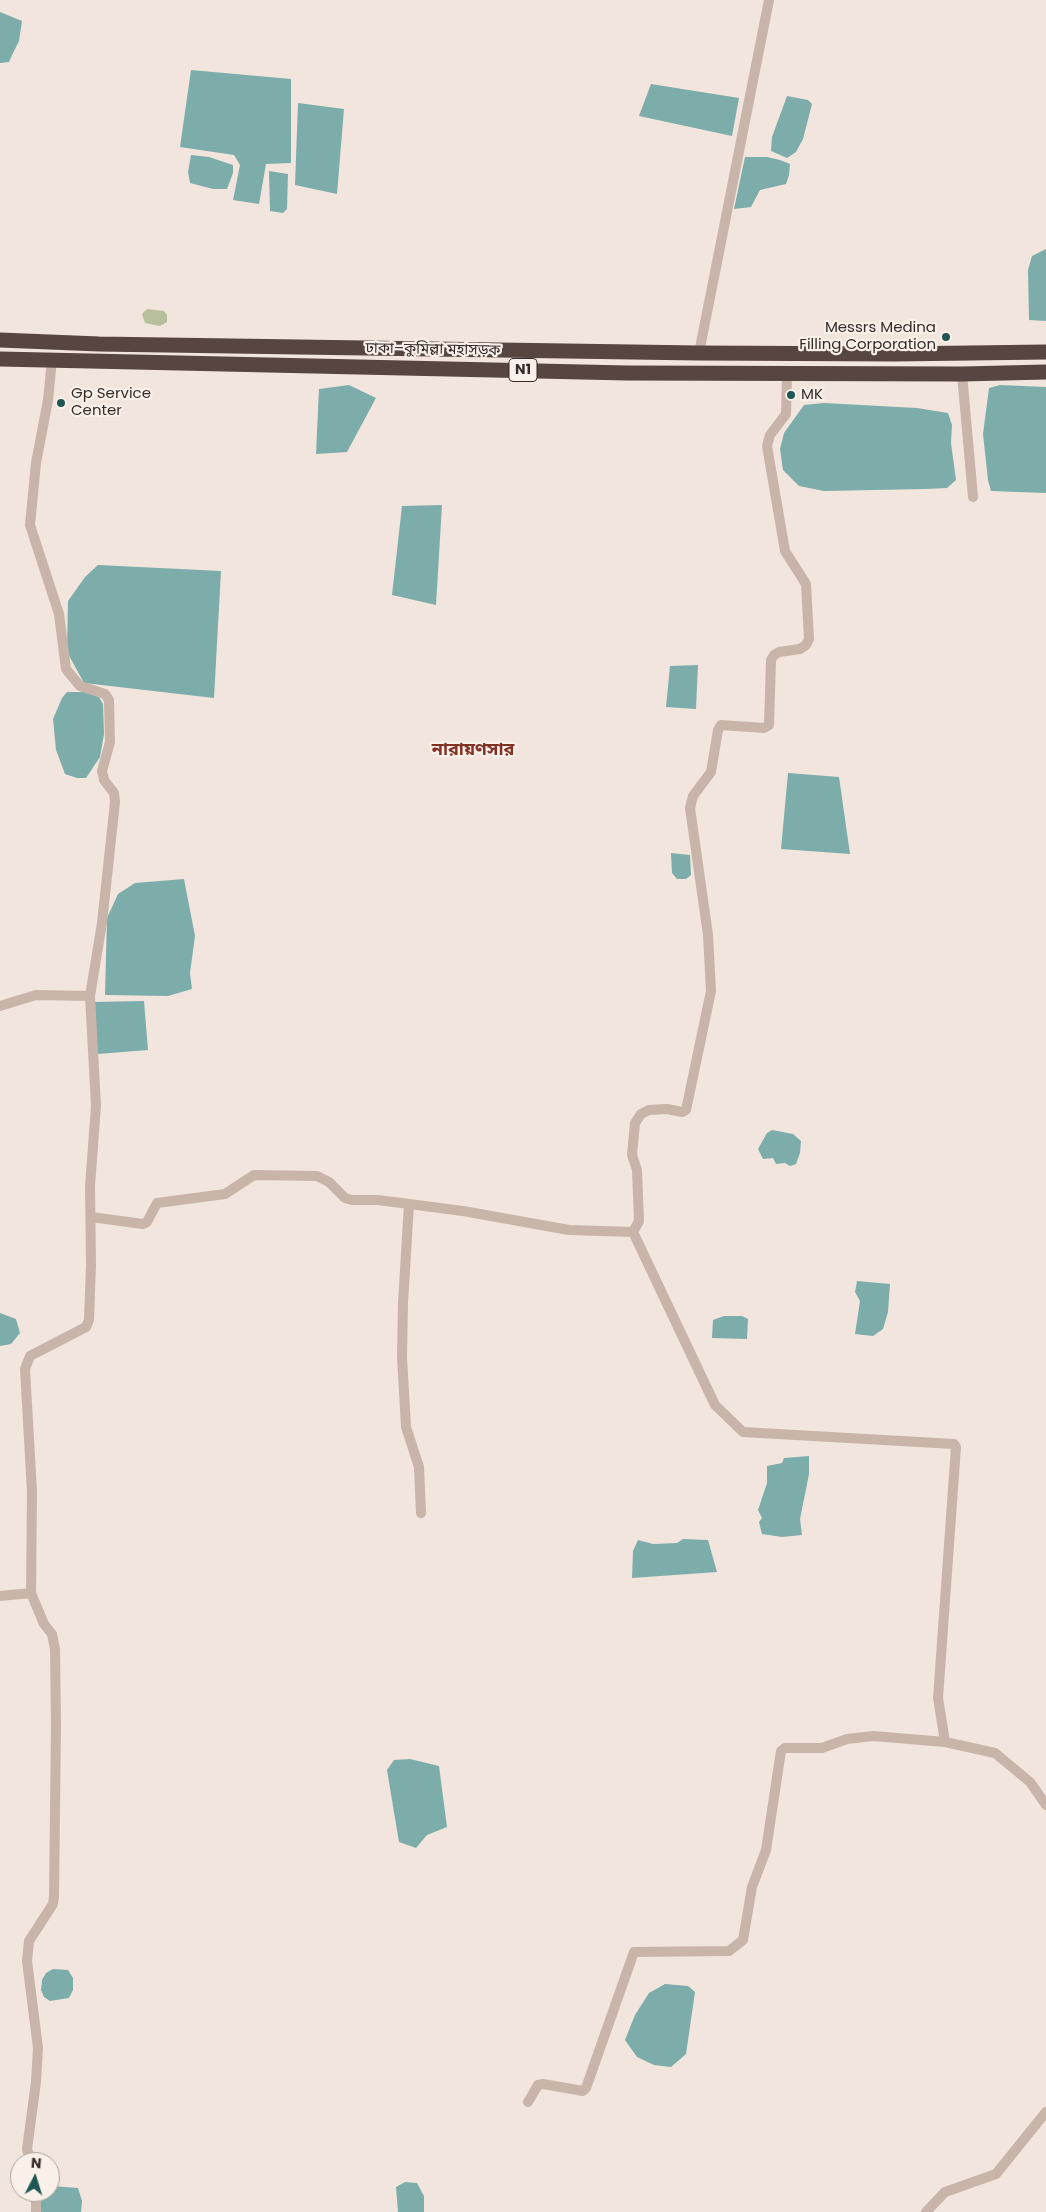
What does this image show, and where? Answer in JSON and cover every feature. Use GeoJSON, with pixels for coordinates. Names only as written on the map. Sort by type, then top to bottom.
{"type":"FeatureCollection","features":[{"type":"Feature","properties":{"kind":"highway","name":"ঢাকা–কুমিল্লা মহাসড়ক"},"geometry":{"type":"LineString","coordinates":[[0,340],[188,346],[699,353],[895,354],[1046,352]]}},
{"type":"Feature","properties":{"kind":"highway"},"geometry":{"type":"LineString","coordinates":[[188,346],[188,362]]}},
{"type":"Feature","properties":{"kind":"highway"},"geometry":{"type":"LineString","coordinates":[[895,354],[897,373]]}},
{"type":"Feature","properties":{"kind":"highway","name":"ঢাকা–কুমিল্লা মহাসড়ক"},"geometry":{"type":"LineString","coordinates":[[0,359],[627,373],[962,374],[1046,372]]}},
{"type":"Feature","properties":{"kind":"street"},"geometry":{"type":"LineString","coordinates":[[699,353],[769,0]]}},
{"type":"Feature","properties":{"kind":"street"},"geometry":{"type":"LineString","coordinates":[[28,2152],[38,2048],[27,1961],[29,1941],[52,1904],[54,1896],[56,1715],[55,1649],[52,1634],[44,1624],[31,1593],[32,1492],[25,1369],[30,1356],[86,1328],[89,1320],[90,1186],[96,1106],[90,996],[102,923],[115,802],[114,792],[104,780],[102,771],[110,742],[109,700],[105,694],[80,686],[66,669],[59,614],[30,525],[36,463],[48,400],[52,360]]}},
{"type":"Feature","properties":{"kind":"street"},"geometry":{"type":"LineString","coordinates":[[633,1232],[639,1222],[637,1170],[632,1155],[635,1123],[641,1114],[649,1110],[667,1109],[682,1112],[686,1110],[711,991],[708,935],[690,808],[693,796],[711,772],[718,730],[721,725],[764,728],[769,725],[772,660],[774,655],[779,652],[800,649],[809,640],[806,584],[785,551],[767,446],[770,435],[786,414],[787,373]]}},
{"type":"Feature","properties":{"kind":"street"},"geometry":{"type":"LineString","coordinates":[[962,374],[973,497]]}},
{"type":"Feature","properties":{"kind":"street"},"geometry":{"type":"LineString","coordinates":[[0,1006],[36,995],[90,996]]}},
{"type":"Feature","properties":{"kind":"street"},"geometry":{"type":"LineString","coordinates":[[91,1217],[143,1224],[147,1222],[157,1203],[225,1194],[254,1175],[317,1176],[329,1182],[346,1198],[464,1211],[557,1229],[612,1233],[633,1232]]}},
{"type":"Feature","properties":{"kind":"street"},"geometry":{"type":"LineString","coordinates":[[409,1204],[402,1357],[406,1427],[419,1467],[420,1513]]}},
{"type":"Feature","properties":{"kind":"street"},"geometry":{"type":"LineString","coordinates":[[633,1232],[715,1405],[743,1432],[954,1444],[956,1447],[938,1698],[945,1742]]}},
{"type":"Feature","properties":{"kind":"street"},"geometry":{"type":"LineString","coordinates":[[0,1596],[31,1593]]}},
{"type":"Feature","properties":{"kind":"street"},"geometry":{"type":"LineString","coordinates":[[528,2102],[538,2085],[543,2084],[583,2092],[586,2088],[634,1952],[729,1951],[743,1940],[752,1887],[766,1850],[781,1751],[785,1748],[822,1748],[847,1739],[873,1736],[945,1742],[995,1753],[1013,1765],[1030,1782],[1046,1805]]}},
{"type":"Feature","properties":{"kind":"street"},"geometry":{"type":"LineString","coordinates":[[926,2212],[945,2192],[996,2174],[1046,2112]]}},
{"type":"Feature","properties":{"kind":"green space"},"geometry":{"type":"Polygon","coordinates":[[[147,309],[164,311],[167,315],[167,322],[160,326],[145,323],[142,314],[147,309]]]}},
{"type":"Feature","properties":{"kind":"water"},"geometry":{"type":"Polygon","coordinates":[[[0,12],[22,21],[19,41],[9,62],[0,63],[0,12]]]}},
{"type":"Feature","properties":{"kind":"water"},"geometry":{"type":"Polygon","coordinates":[[[191,70],[291,79],[291,163],[266,164],[259,204],[233,200],[240,165],[234,155],[180,147],[191,70]]]}},
{"type":"Feature","properties":{"kind":"water"},"geometry":{"type":"Polygon","coordinates":[[[651,84],[739,98],[732,136],[639,116],[651,84]]]}},
{"type":"Feature","properties":{"kind":"water"},"geometry":{"type":"Polygon","coordinates":[[[787,96],[808,100],[812,104],[803,139],[796,152],[787,158],[771,151],[772,137],[787,96]]]}},
{"type":"Feature","properties":{"kind":"water"},"geometry":{"type":"Polygon","coordinates":[[[298,103],[344,109],[337,194],[295,185],[298,103]]]}},
{"type":"Feature","properties":{"kind":"water"},"geometry":{"type":"Polygon","coordinates":[[[191,155],[209,157],[233,165],[233,173],[227,189],[213,189],[190,183],[188,172],[191,155]]]}},
{"type":"Feature","properties":{"kind":"water"},"geometry":{"type":"Polygon","coordinates":[[[745,157],[767,157],[790,164],[789,175],[786,184],[760,190],[751,207],[734,209],[745,157]]]}},
{"type":"Feature","properties":{"kind":"water"},"geometry":{"type":"Polygon","coordinates":[[[269,171],[288,174],[287,209],[283,213],[270,211],[269,171]]]}},
{"type":"Feature","properties":{"kind":"water"},"geometry":{"type":"Polygon","coordinates":[[[1046,249],[1046,321],[1029,320],[1028,270],[1032,256],[1046,249]]]}},
{"type":"Feature","properties":{"kind":"water"},"geometry":{"type":"Polygon","coordinates":[[[349,385],[376,398],[347,452],[316,454],[319,389],[349,385]]]}},
{"type":"Feature","properties":{"kind":"water"},"geometry":{"type":"Polygon","coordinates":[[[1000,385],[1046,387],[1046,493],[991,491],[983,434],[989,388],[1000,385]]]}},
{"type":"Feature","properties":{"kind":"water"},"geometry":{"type":"Polygon","coordinates":[[[824,403],[917,408],[948,413],[952,425],[951,443],[956,480],[947,488],[925,489],[824,491],[799,486],[783,470],[780,449],[784,433],[804,405],[824,403]]]}},
{"type":"Feature","properties":{"kind":"water"},"geometry":{"type":"Polygon","coordinates":[[[442,505],[436,605],[392,595],[402,506],[442,505]]]}},
{"type":"Feature","properties":{"kind":"water"},"geometry":{"type":"Polygon","coordinates":[[[98,565],[221,571],[214,698],[84,683],[67,652],[68,601],[85,577],[98,565]]]}},
{"type":"Feature","properties":{"kind":"water"},"geometry":{"type":"Polygon","coordinates":[[[698,665],[696,709],[666,707],[670,666],[698,665]]]}},
{"type":"Feature","properties":{"kind":"water"},"geometry":{"type":"Polygon","coordinates":[[[67,692],[84,692],[99,697],[103,704],[104,734],[100,757],[86,778],[77,778],[65,774],[56,750],[53,719],[62,698],[67,692]]]}},
{"type":"Feature","properties":{"kind":"water"},"geometry":{"type":"Polygon","coordinates":[[[788,773],[839,777],[850,854],[781,849],[788,773]]]}},
{"type":"Feature","properties":{"kind":"water"},"geometry":{"type":"Polygon","coordinates":[[[671,853],[690,855],[691,875],[686,879],[677,879],[672,873],[671,853]]]}},
{"type":"Feature","properties":{"kind":"water"},"geometry":{"type":"Polygon","coordinates":[[[184,879],[195,936],[190,973],[192,989],[168,996],[105,995],[107,918],[118,894],[135,883],[184,879]]]}},
{"type":"Feature","properties":{"kind":"water"},"geometry":{"type":"Polygon","coordinates":[[[144,1001],[148,1050],[98,1054],[92,1002],[144,1001]]]}},
{"type":"Feature","properties":{"kind":"water"},"geometry":{"type":"Polygon","coordinates":[[[772,1130],[793,1134],[801,1141],[800,1153],[796,1164],[790,1166],[785,1163],[776,1164],[773,1158],[763,1159],[758,1149],[767,1133],[772,1130]]]}},
{"type":"Feature","properties":{"kind":"water"},"geometry":{"type":"Polygon","coordinates":[[[857,1281],[890,1284],[888,1312],[883,1329],[873,1336],[855,1334],[860,1301],[855,1292],[857,1281]]]}},
{"type":"Feature","properties":{"kind":"water"},"geometry":{"type":"Polygon","coordinates":[[[0,1313],[16,1319],[20,1333],[11,1344],[0,1346],[0,1313]]]}},
{"type":"Feature","properties":{"kind":"water"},"geometry":{"type":"Polygon","coordinates":[[[724,1316],[742,1316],[748,1319],[747,1339],[712,1338],[713,1320],[724,1316]]]}},
{"type":"Feature","properties":{"kind":"water"},"geometry":{"type":"Polygon","coordinates":[[[809,1456],[809,1474],[800,1519],[802,1535],[782,1537],[762,1534],[759,1522],[762,1518],[758,1510],[767,1483],[767,1466],[782,1463],[784,1458],[809,1456]]]}},
{"type":"Feature","properties":{"kind":"water"},"geometry":{"type":"Polygon","coordinates":[[[683,1539],[708,1540],[717,1572],[632,1578],[633,1551],[638,1540],[653,1544],[677,1543],[683,1539]]]}},
{"type":"Feature","properties":{"kind":"water"},"geometry":{"type":"Polygon","coordinates":[[[410,1759],[439,1766],[447,1827],[427,1835],[416,1848],[399,1842],[387,1770],[394,1760],[410,1759]]]}},
{"type":"Feature","properties":{"kind":"water"},"geometry":{"type":"Polygon","coordinates":[[[53,1969],[68,1970],[73,1978],[73,1990],[69,1998],[50,2001],[44,1997],[41,1990],[42,1980],[46,1973],[53,1969]]]}},
{"type":"Feature","properties":{"kind":"water"},"geometry":{"type":"Polygon","coordinates":[[[665,1984],[688,1986],[695,1992],[686,2054],[671,2067],[654,2065],[637,2057],[625,2040],[635,2015],[649,1993],[665,1984]]]}},
{"type":"Feature","properties":{"kind":"water"},"geometry":{"type":"Polygon","coordinates":[[[405,2182],[417,2183],[424,2196],[424,2212],[398,2212],[396,2187],[405,2182]]]}},
{"type":"Feature","properties":{"kind":"water"},"geometry":{"type":"Polygon","coordinates":[[[60,2187],[78,2188],[82,2201],[81,2212],[39,2212],[41,2202],[60,2202],[60,2187]]]}},
{"type":"Feature","properties":{"kind":"place","name":"Messrs Medina Filling Corporation"},"geometry":{"type":"Point","coordinates":[946,337]}},
{"type":"Feature","properties":{"kind":"place","name":"MK"},"geometry":{"type":"Point","coordinates":[791,395]}},
{"type":"Feature","properties":{"kind":"place","name":"Gp Service Center"},"geometry":{"type":"Point","coordinates":[61,403]}},
{"type":"Feature","properties":{"kind":"district","name":"নারায়ণসার"},"geometry":{"type":"Point","coordinates":[473,750]}}]}
